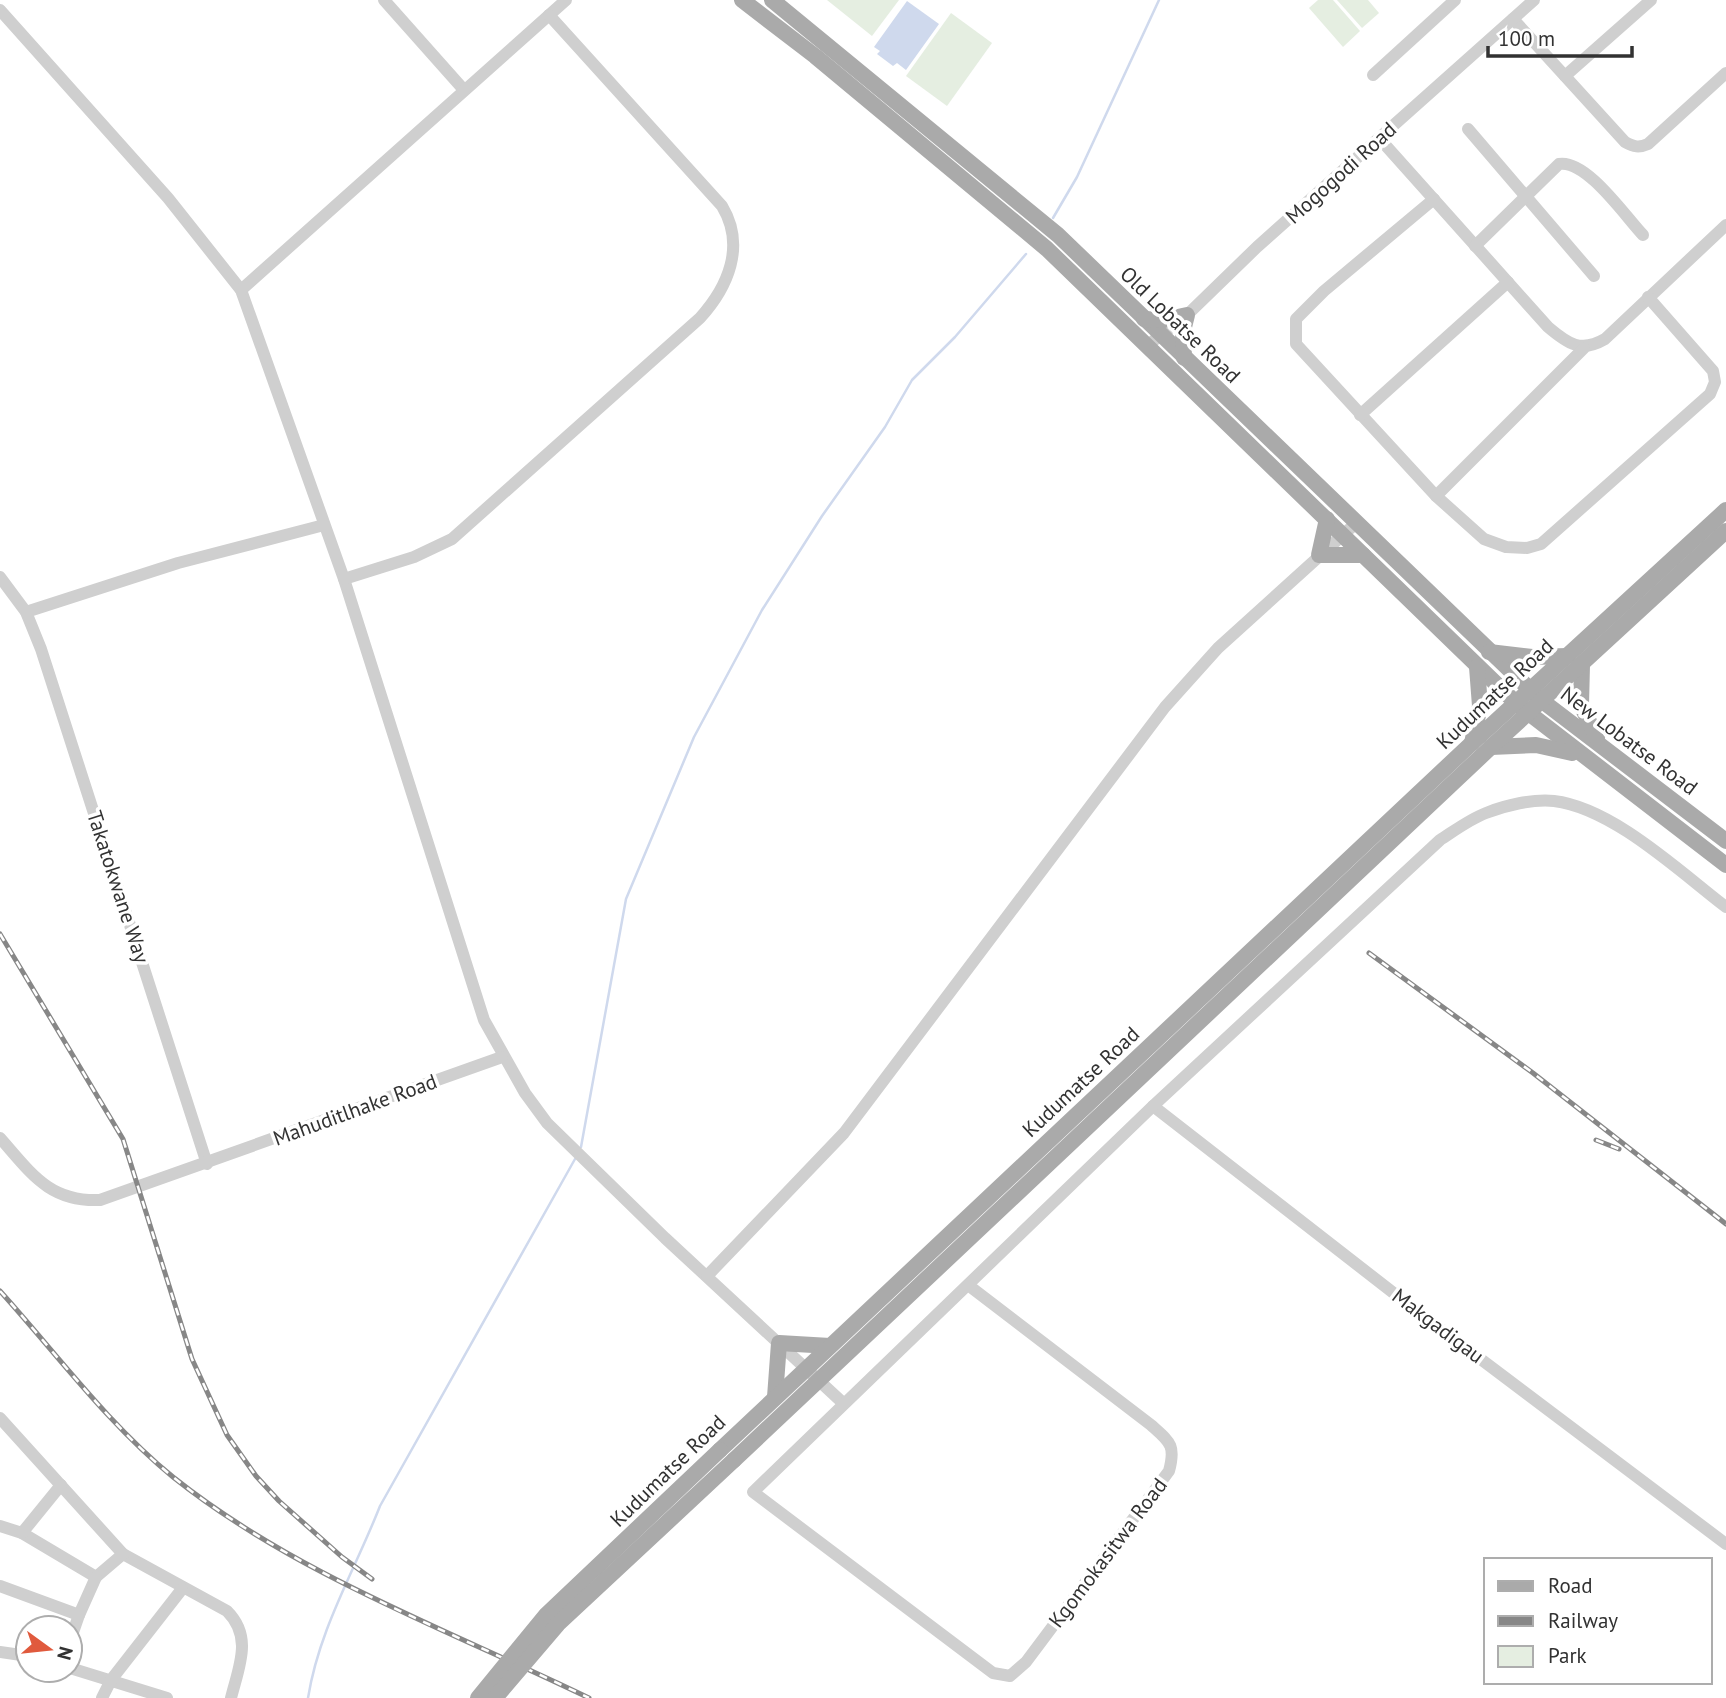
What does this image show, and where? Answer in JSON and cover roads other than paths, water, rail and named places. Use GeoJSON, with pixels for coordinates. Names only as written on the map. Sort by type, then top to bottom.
{"type":"FeatureCollection","features":[{"type":"Feature","properties":{"kind":"main road","name":"Old Lobatse Road"},"geometry":{"type":"LineString","coordinates":[[742,0],[964,177],[1154,340],[1184,358],[1349,529],[1536,695]]}},
{"type":"Feature","properties":{"kind":"main road","name":"Old Lobatse Road"},"geometry":{"type":"LineString","coordinates":[[772,0],[1058,235],[1144,319],[1154,340]]}},
{"type":"Feature","properties":{"kind":"main road"},"geometry":{"type":"LineString","coordinates":[[1144,319],[1164,320],[1187,315],[1183,331],[1184,358]]}},
{"type":"Feature","properties":{"kind":"main road"},"geometry":{"type":"LineString","coordinates":[[1154,340],[1327,519],[1349,529],[1363,555],[1523,709],[1581,756],[1726,864]]}},
{"type":"Feature","properties":{"kind":"main road","name":"Kudumatse Road"},"geometry":{"type":"LineString","coordinates":[[495,1698],[558,1624],[821,1382],[1491,747],[1567,656],[1726,510]]}},
{"type":"Feature","properties":{"kind":"main road"},"geometry":{"type":"LineString","coordinates":[[1327,519],[1319,555],[1363,555]]}},
{"type":"Feature","properties":{"kind":"main road","name":"Kudumatse Road"},"geometry":{"type":"LineString","coordinates":[[1536,695],[1582,665],[1726,531]]}},
{"type":"Feature","properties":{"kind":"main road"},"geometry":{"type":"LineString","coordinates":[[1489,652],[1532,657],[1567,656]]}},
{"type":"Feature","properties":{"kind":"main road"},"geometry":{"type":"LineString","coordinates":[[1582,665],[1581,705],[1589,726],[1603,747]]}},
{"type":"Feature","properties":{"kind":"main road"},"geometry":{"type":"LineString","coordinates":[[1472,743],[1480,706],[1478,667]]}},
{"type":"Feature","properties":{"kind":"main road","name":"New Lobatse Road"},"geometry":{"type":"LineString","coordinates":[[1536,695],[1726,841]]}},
{"type":"Feature","properties":{"kind":"main road","name":"Kudumatse Road"},"geometry":{"type":"LineString","coordinates":[[478,1698],[546,1615],[775,1397],[1472,743],[1523,709]]}},
{"type":"Feature","properties":{"kind":"main road"},"geometry":{"type":"LineString","coordinates":[[1491,747],[1536,745],[1581,756]]}},
{"type":"Feature","properties":{"kind":"main road"},"geometry":{"type":"LineString","coordinates":[[775,1397],[779,1343],[830,1346]]}},
{"type":"Feature","properties":{"kind":"street"},"geometry":{"type":"LineString","coordinates":[[384,0],[464,90]]}},
{"type":"Feature","properties":{"kind":"street"},"geometry":{"type":"LineString","coordinates":[[242,290],[566,0]]}},
{"type":"Feature","properties":{"kind":"street","name":"Mogogodi Road"},"geometry":{"type":"LineString","coordinates":[[1154,340],[1187,315],[1257,247],[1534,0]]}},
{"type":"Feature","properties":{"kind":"street"},"geometry":{"type":"LineString","coordinates":[[1565,76],[1651,0]]}},
{"type":"Feature","properties":{"kind":"street"},"geometry":{"type":"LineString","coordinates":[[1373,75],[1452,1]]}},
{"type":"Feature","properties":{"kind":"street"},"geometry":{"type":"LineString","coordinates":[[0,10],[177,208],[242,290],[344,579],[484,1020],[502,1057],[525,1093],[574,1150],[843,1403]]}},
{"type":"Feature","properties":{"kind":"street"},"geometry":{"type":"LineString","coordinates":[[344,579],[414,557],[452,539],[700,317],[719,297],[730,274],[733,253],[728,218],[722,206],[549,15]]}},
{"type":"Feature","properties":{"kind":"street"},"geometry":{"type":"LineString","coordinates":[[1513,19],[1625,142],[1641,147],[1726,73]]}},
{"type":"Feature","properties":{"kind":"street"},"geometry":{"type":"LineString","coordinates":[[1468,129],[1594,276]]}},
{"type":"Feature","properties":{"kind":"street"},"geometry":{"type":"LineString","coordinates":[[1379,138],[1548,327],[1571,345],[1584,348]]}},
{"type":"Feature","properties":{"kind":"street"},"geometry":{"type":"LineString","coordinates":[[1475,246],[1559,164],[1575,164],[1583,169],[1643,235]]}},
{"type":"Feature","properties":{"kind":"street"},"geometry":{"type":"LineString","coordinates":[[1434,199],[1324,291],[1296,319],[1296,344],[1436,496],[1492,543],[1527,548],[1541,544],[1710,394],[1715,382],[1713,371],[1648,297]]}},
{"type":"Feature","properties":{"kind":"street"},"geometry":{"type":"LineString","coordinates":[[1436,496],[1584,348],[1605,340],[1726,225]]}},
{"type":"Feature","properties":{"kind":"street"},"geometry":{"type":"LineString","coordinates":[[1360,415],[1508,282]]}},
{"type":"Feature","properties":{"kind":"street"},"geometry":{"type":"LineString","coordinates":[[26,612],[178,563],[324,524]]}},
{"type":"Feature","properties":{"kind":"street"},"geometry":{"type":"LineString","coordinates":[[707,1276],[844,1133],[1165,707],[1218,648],[1349,529]]}},
{"type":"Feature","properties":{"kind":"street","name":"Takatokwane Way"},"geometry":{"type":"LineString","coordinates":[[0,576],[26,612],[65,723],[208,1164]]}},
{"type":"Feature","properties":{"kind":"street"},"geometry":{"type":"LineString","coordinates":[[968,1286],[1153,1106],[1440,841],[1483,814],[1517,803],[1555,802],[1597,816],[1621,827],[1726,907]]}},
{"type":"Feature","properties":{"kind":"street","name":"Mahuditlhake Road"},"geometry":{"type":"LineString","coordinates":[[0,1138],[47,1188],[63,1197],[82,1201],[100,1200],[133,1191],[502,1057]]}},
{"type":"Feature","properties":{"kind":"street","name":"Makgadigau"},"geometry":{"type":"LineString","coordinates":[[1153,1106],[1726,1544]]}},
{"type":"Feature","properties":{"kind":"street","name":"Kgomokasitwa Road"},"geometry":{"type":"LineString","coordinates":[[968,1286],[1151,1425],[1169,1441],[1174,1454],[1169,1471],[1026,1662],[1010,1676],[993,1673],[753,1492],[843,1403],[968,1286]]}},
{"type":"Feature","properties":{"kind":"street"},"geometry":{"type":"LineString","coordinates":[[0,1418],[123,1554],[182,1589],[227,1611],[236,1620],[243,1635],[231,1698]]}},
{"type":"Feature","properties":{"kind":"street"},"geometry":{"type":"LineString","coordinates":[[22,1533],[61,1485]]}},
{"type":"Feature","properties":{"kind":"street"},"geometry":{"type":"LineString","coordinates":[[0,1526],[22,1533],[96,1577]]}},
{"type":"Feature","properties":{"kind":"street"},"geometry":{"type":"LineString","coordinates":[[79,1614],[96,1577],[123,1554]]}},
{"type":"Feature","properties":{"kind":"street"},"geometry":{"type":"LineString","coordinates":[[0,1586],[76,1614]]}},
{"type":"Feature","properties":{"kind":"street"},"geometry":{"type":"LineString","coordinates":[[102,1698],[111,1680],[182,1589]]}},
{"type":"Feature","properties":{"kind":"street"},"geometry":{"type":"LineString","coordinates":[[84,1672],[160,1697]]}},
{"type":"Feature","properties":{"kind":"water"},"geometry":{"type":"Polygon","coordinates":[[[907,1],[939,24],[906,70],[897,63],[893,66],[877,54],[880,51],[874,47],[907,1]]]}},
{"type":"Feature","properties":{"kind":"waterway"},"geometry":{"type":"LineString","coordinates":[[1053,218],[1077,177],[1159,0]]}},
{"type":"Feature","properties":{"kind":"waterway"},"geometry":{"type":"LineString","coordinates":[[581,1147],[626,899],[694,737],[762,610],[822,516],[885,427],[912,380],[955,337],[1026,254]]}},
{"type":"Feature","properties":{"kind":"waterway"},"geometry":{"type":"LineString","coordinates":[[308,1698],[320,1648],[380,1506],[575,1159]]}},
{"type":"Feature","properties":{"kind":"railway"},"geometry":{"type":"LineString","coordinates":[[0,934],[123,1139],[192,1359],[227,1435],[256,1476],[279,1501],[342,1557],[372,1579]]}},
{"type":"Feature","properties":{"kind":"railway"},"geometry":{"type":"LineString","coordinates":[[1369,953],[1533,1073],[1726,1224]]}},
{"type":"Feature","properties":{"kind":"railway"},"geometry":{"type":"LineString","coordinates":[[1596,1140],[1619,1149]]}},
{"type":"Feature","properties":{"kind":"railway"},"geometry":{"type":"LineString","coordinates":[[0,1291],[126,1434],[173,1477],[220,1512],[270,1543],[375,1599],[589,1698]]}}]}
